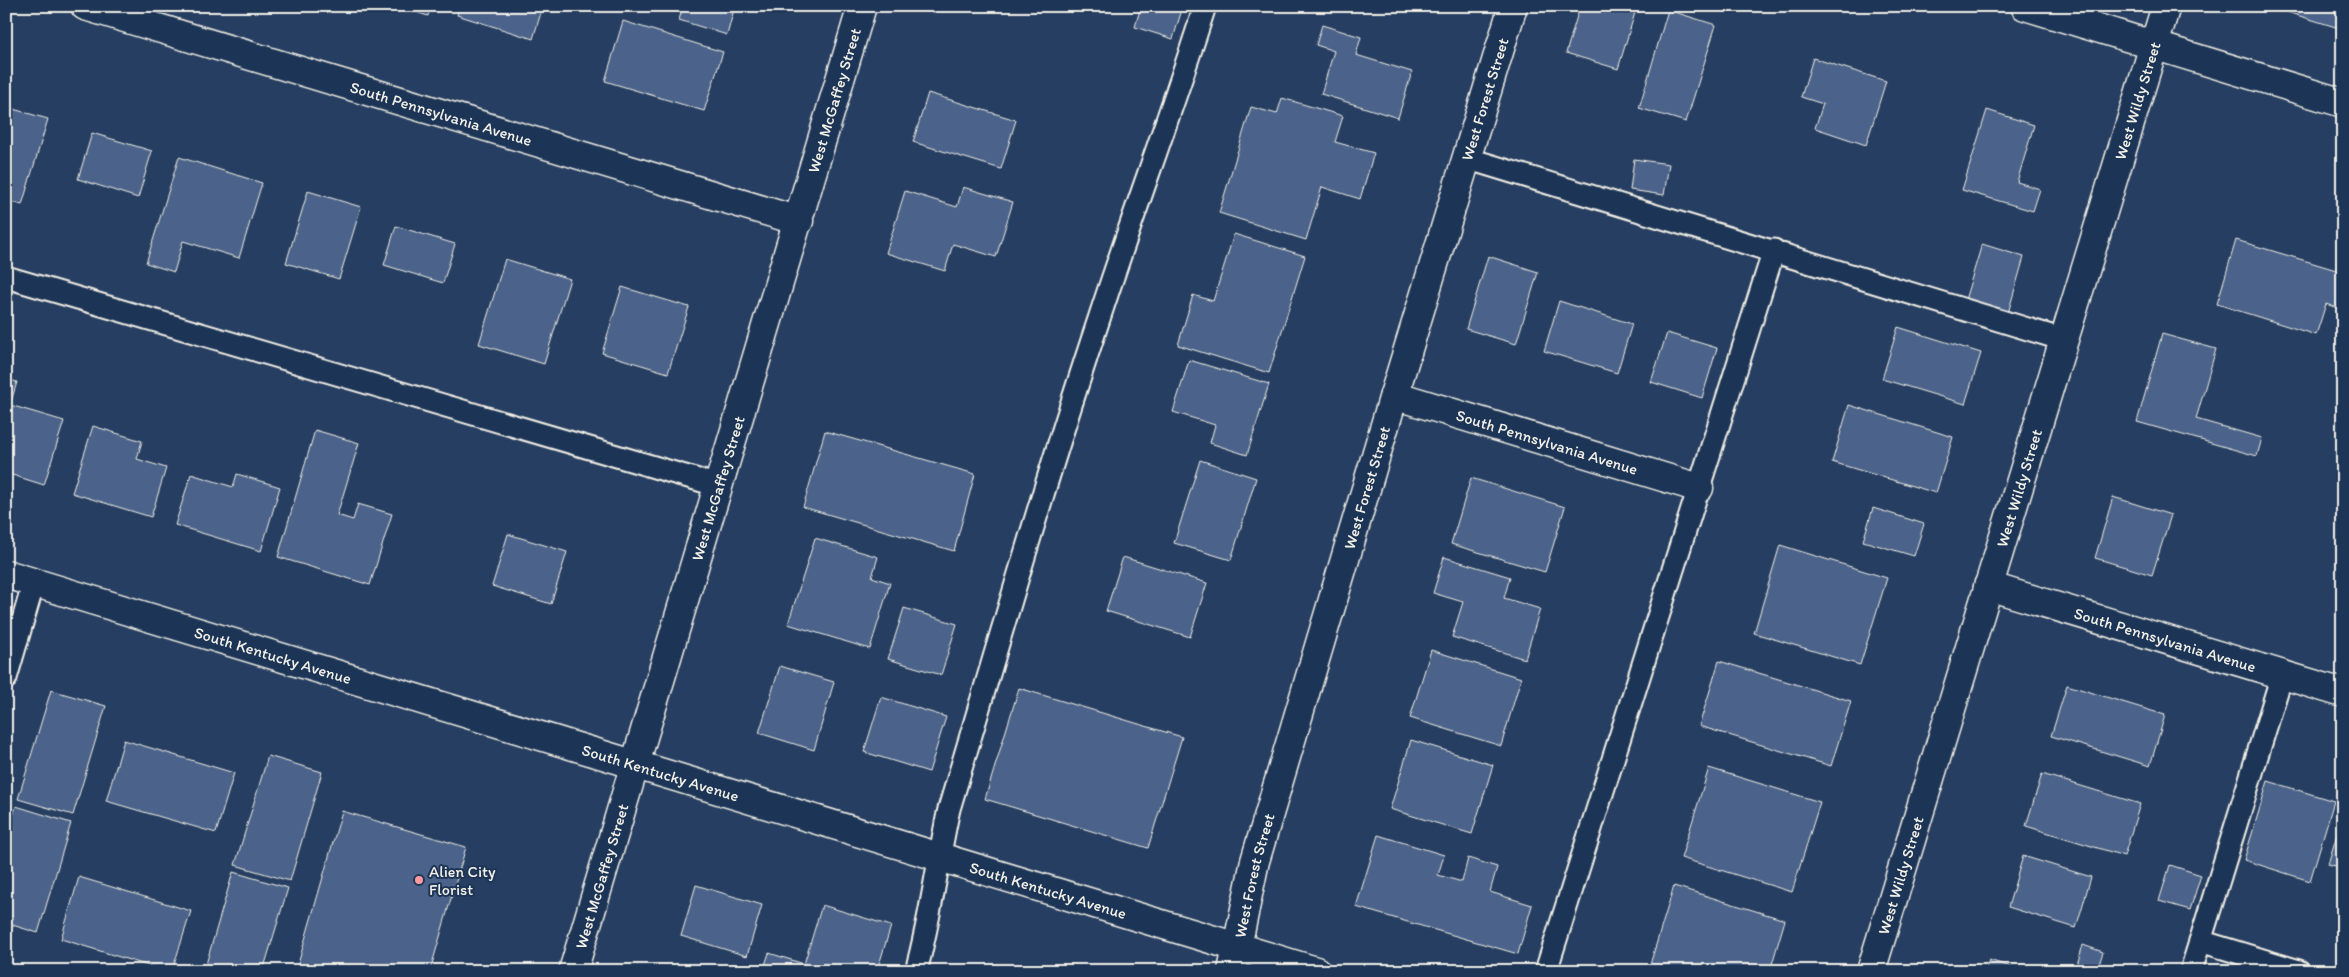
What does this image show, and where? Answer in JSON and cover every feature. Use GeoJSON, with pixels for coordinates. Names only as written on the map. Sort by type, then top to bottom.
{"type":"FeatureCollection","features":[{"type":"Feature","properties":{"kind":"street","name":"South Pennsylvania Avenue"},"geometry":{"type":"LineString","coordinates":[[85,6],[799,221]]}},
{"type":"Feature","properties":{"kind":"street","name":"West McGaffey Street"},"geometry":{"type":"LineString","coordinates":[[572,971],[799,221],[862,6]]}},
{"type":"Feature","properties":{"kind":"street","name":"West Forest Street"},"geometry":{"type":"LineString","coordinates":[[1235,959],[1255,861],[1394,395],[1513,6]]}},
{"type":"Feature","properties":{"kind":"street"},"geometry":{"type":"LineString","coordinates":[[2025,6],[2343,103]]}},
{"type":"Feature","properties":{"kind":"street","name":"West Wildy Street"},"geometry":{"type":"LineString","coordinates":[[1871,971],[2166,6]]}},
{"type":"Feature","properties":{"kind":"street","name":"South Pennsylvania Avenue"},"geometry":{"type":"LineString","coordinates":[[1394,395],[1700,488]]}},
{"type":"Feature","properties":{"kind":"street","name":"South Kentucky Avenue"},"geometry":{"type":"LineString","coordinates":[[6,574],[939,856],[1235,959],[1316,971]]}},
{"type":"Feature","properties":{"kind":"street","name":"South Pennsylvania Avenue"},"geometry":{"type":"LineString","coordinates":[[1988,586],[2343,693]]}},
{"type":"Feature","properties":{"kind":"lane"},"geometry":{"type":"LineString","coordinates":[[916,971],[933,900],[939,856],[949,809],[1033,526],[1099,318],[1205,6]]}},
{"type":"Feature","properties":{"kind":"lane"},"geometry":{"type":"LineString","coordinates":[[1466,158],[1774,250],[2064,340]]}},
{"type":"Feature","properties":{"kind":"lane"},"geometry":{"type":"LineString","coordinates":[[1546,971],[1774,250]]}},
{"type":"Feature","properties":{"kind":"lane"},"geometry":{"type":"LineString","coordinates":[[6,277],[719,486]]}},
{"type":"Feature","properties":{"kind":"lane"},"geometry":{"type":"LineString","coordinates":[[6,678],[34,582]]}},
{"type":"Feature","properties":{"kind":"lane"},"geometry":{"type":"LineString","coordinates":[[2191,971],[2282,675]]}},
{"type":"Feature","properties":{"kind":"lane"},"geometry":{"type":"LineString","coordinates":[[2200,941],[2299,971]]}},
{"type":"Feature","properties":{"kind":"building"},"geometry":{"type":"Polygon","coordinates":[[[397,6],[431,6],[428,16],[397,6]]]}},
{"type":"Feature","properties":{"kind":"building"},"geometry":{"type":"Polygon","coordinates":[[[460,6],[543,6],[533,39],[457,15],[460,6]]]}},
{"type":"Feature","properties":{"kind":"building"},"geometry":{"type":"Polygon","coordinates":[[[683,6],[735,6],[727,35],[679,20],[683,6]]]}},
{"type":"Feature","properties":{"kind":"building"},"geometry":{"type":"Polygon","coordinates":[[[1141,6],[1183,6],[1173,39],[1135,27],[1141,6]]]}},
{"type":"Feature","properties":{"kind":"building"},"geometry":{"type":"Polygon","coordinates":[[[1580,6],[1637,6],[1618,69],[1566,53],[1580,6]]]}},
{"type":"Feature","properties":{"kind":"building"},"geometry":{"type":"Polygon","coordinates":[[[2267,6],[2343,6],[2343,18],[2339,28],[2267,6]]]}},
{"type":"Feature","properties":{"kind":"building"},"geometry":{"type":"Polygon","coordinates":[[[1668,10],[1716,25],[1686,122],[1639,108],[1668,10]]]}},
{"type":"Feature","properties":{"kind":"building"},"geometry":{"type":"Polygon","coordinates":[[[623,21],[723,52],[704,111],[605,81],[623,21]]]}},
{"type":"Feature","properties":{"kind":"building"},"geometry":{"type":"Polygon","coordinates":[[[1322,25],[1361,37],[1356,55],[1412,72],[1398,118],[1321,94],[1334,51],[1316,45],[1322,25]]]}},
{"type":"Feature","properties":{"kind":"building"},"geometry":{"type":"Polygon","coordinates":[[[1813,58],[1886,81],[1866,145],[1815,128],[1823,104],[1801,97],[1813,58]]]}},
{"type":"Feature","properties":{"kind":"building"},"geometry":{"type":"Polygon","coordinates":[[[928,93],[1016,120],[1001,169],[913,142],[928,93]]]}},
{"type":"Feature","properties":{"kind":"building"},"geometry":{"type":"Polygon","coordinates":[[[1282,98],[1343,116],[1335,142],[1374,153],[1360,199],[1322,187],[1306,240],[1219,213],[1251,107],[1277,114],[1282,98]]]}},
{"type":"Feature","properties":{"kind":"building"},"geometry":{"type":"Polygon","coordinates":[[[6,107],[48,119],[22,205],[6,200],[6,107]]]}},
{"type":"Feature","properties":{"kind":"building"},"geometry":{"type":"Polygon","coordinates":[[[1987,110],[2034,125],[2017,182],[2040,189],[2033,211],[1962,190],[1987,110]]]}},
{"type":"Feature","properties":{"kind":"building"},"geometry":{"type":"Polygon","coordinates":[[[92,133],[152,151],[138,198],[78,179],[92,133]]]}},
{"type":"Feature","properties":{"kind":"building"},"geometry":{"type":"Polygon","coordinates":[[[179,157],[262,183],[239,258],[183,241],[174,272],[146,263],[179,157]]]}},
{"type":"Feature","properties":{"kind":"building"},"geometry":{"type":"Polygon","coordinates":[[[1634,159],[1669,164],[1664,195],[1630,190],[1634,159]]]}},
{"type":"Feature","properties":{"kind":"building"},"geometry":{"type":"Polygon","coordinates":[[[963,187],[1013,202],[996,257],[953,244],[945,271],[886,253],[905,191],[957,207],[963,187]]]}},
{"type":"Feature","properties":{"kind":"building"},"geometry":{"type":"Polygon","coordinates":[[[308,191],[361,207],[339,279],[286,263],[308,191]]]}},
{"type":"Feature","properties":{"kind":"building"},"geometry":{"type":"Polygon","coordinates":[[[396,226],[455,244],[443,283],[384,265],[396,226]]]}},
{"type":"Feature","properties":{"kind":"building"},"geometry":{"type":"Polygon","coordinates":[[[1234,234],[1305,256],[1269,373],[1178,345],[1193,295],[1213,301],[1234,234]]]}},
{"type":"Feature","properties":{"kind":"building"},"geometry":{"type":"Polygon","coordinates":[[[2236,240],[2343,272],[2343,310],[2326,304],[2316,335],[2217,304],[2236,240]]]}},
{"type":"Feature","properties":{"kind":"building"},"geometry":{"type":"Polygon","coordinates":[[[1982,244],[2024,257],[2008,313],[1965,300],[1982,244]]]}},
{"type":"Feature","properties":{"kind":"building"},"geometry":{"type":"Polygon","coordinates":[[[1488,256],[1538,272],[1516,344],[1466,329],[1488,256]]]}},
{"type":"Feature","properties":{"kind":"building"},"geometry":{"type":"Polygon","coordinates":[[[505,259],[570,279],[544,364],[479,344],[505,259]]]}},
{"type":"Feature","properties":{"kind":"building"},"geometry":{"type":"Polygon","coordinates":[[[622,287],[689,307],[668,373],[602,353],[622,287]]]}},
{"type":"Feature","properties":{"kind":"building"},"geometry":{"type":"Polygon","coordinates":[[[1559,301],[1632,324],[1617,373],[1544,351],[1559,301]]]}},
{"type":"Feature","properties":{"kind":"building"},"geometry":{"type":"Polygon","coordinates":[[[1898,327],[1981,353],[1965,404],[1882,379],[1898,327]]]}},
{"type":"Feature","properties":{"kind":"building"},"geometry":{"type":"Polygon","coordinates":[[[1667,333],[1717,348],[1702,398],[1651,382],[1667,333]]]}},
{"type":"Feature","properties":{"kind":"building"},"geometry":{"type":"Polygon","coordinates":[[[2162,334],[2216,349],[2196,419],[2262,438],[2257,456],[2137,422],[2162,334]]]}},
{"type":"Feature","properties":{"kind":"building"},"geometry":{"type":"Polygon","coordinates":[[[1189,360],[1269,384],[1247,455],[1210,443],[1215,425],[1173,412],[1189,360]]]}},
{"type":"Feature","properties":{"kind":"building"},"geometry":{"type":"Polygon","coordinates":[[[6,379],[17,382],[10,405],[64,421],[44,485],[6,473],[6,379]]]}},
{"type":"Feature","properties":{"kind":"building"},"geometry":{"type":"Polygon","coordinates":[[[1849,405],[1953,437],[1936,493],[1832,462],[1849,405]]]}},
{"type":"Feature","properties":{"kind":"building"},"geometry":{"type":"Polygon","coordinates":[[[93,426],[142,441],[137,459],[166,468],[151,517],[72,493],[93,426]]]}},
{"type":"Feature","properties":{"kind":"building"},"geometry":{"type":"Polygon","coordinates":[[[315,430],[359,443],[337,515],[353,520],[358,504],[392,514],[370,585],[278,557],[315,430]]]}},
{"type":"Feature","properties":{"kind":"building"},"geometry":{"type":"Polygon","coordinates":[[[825,431],[975,474],[954,551],[803,507],[825,431]]]}},
{"type":"Feature","properties":{"kind":"building"},"geometry":{"type":"Polygon","coordinates":[[[1200,460],[1256,478],[1231,560],[1174,543],[1200,460]]]}},
{"type":"Feature","properties":{"kind":"building"},"geometry":{"type":"Polygon","coordinates":[[[191,474],[233,487],[237,474],[280,487],[261,551],[175,525],[191,474]]]}},
{"type":"Feature","properties":{"kind":"building"},"geometry":{"type":"Polygon","coordinates":[[[1471,478],[1565,507],[1545,572],[1451,544],[1471,478]]]}},
{"type":"Feature","properties":{"kind":"building"},"geometry":{"type":"Polygon","coordinates":[[[2113,497],[2171,515],[2152,575],[2095,558],[2113,497]]]}},
{"type":"Feature","properties":{"kind":"building"},"geometry":{"type":"Polygon","coordinates":[[[1873,508],[1924,524],[1914,556],[1863,541],[1873,508]]]}},
{"type":"Feature","properties":{"kind":"building"},"geometry":{"type":"Polygon","coordinates":[[[508,534],[567,552],[551,604],[492,586],[508,534]]]}},
{"type":"Feature","properties":{"kind":"building"},"geometry":{"type":"Polygon","coordinates":[[[815,538],[878,557],[872,577],[890,583],[870,649],[788,624],[815,538]]]}},
{"type":"Feature","properties":{"kind":"building"},"geometry":{"type":"Polygon","coordinates":[[[1780,545],[1887,578],[1860,665],[1754,633],[1780,545]]]}},
{"type":"Feature","properties":{"kind":"building"},"geometry":{"type":"Polygon","coordinates":[[[1123,557],[1207,583],[1190,637],[1106,611],[1123,557]]]}},
{"type":"Feature","properties":{"kind":"building"},"geometry":{"type":"Polygon","coordinates":[[[1444,557],[1510,577],[1504,598],[1540,609],[1525,659],[1452,637],[1463,602],[1433,593],[1444,557]]]}},
{"type":"Feature","properties":{"kind":"building"},"geometry":{"type":"Polygon","coordinates":[[[904,608],[957,624],[941,675],[888,659],[904,608]]]}},
{"type":"Feature","properties":{"kind":"building"},"geometry":{"type":"Polygon","coordinates":[[[1431,650],[1521,678],[1501,746],[1410,718],[1431,650]]]}},
{"type":"Feature","properties":{"kind":"building"},"geometry":{"type":"Polygon","coordinates":[[[1719,661],[1851,701],[1831,766],[1699,726],[1719,661]]]}},
{"type":"Feature","properties":{"kind":"building"},"geometry":{"type":"Polygon","coordinates":[[[780,666],[834,682],[814,750],[759,733],[780,666]]]}},
{"type":"Feature","properties":{"kind":"building"},"geometry":{"type":"Polygon","coordinates":[[[2067,685],[2165,715],[2150,766],[2051,736],[2067,685]]]}},
{"type":"Feature","properties":{"kind":"building"},"geometry":{"type":"Polygon","coordinates":[[[1019,688],[1182,737],[1148,848],[985,799],[1019,688]]]}},
{"type":"Feature","properties":{"kind":"building"},"geometry":{"type":"Polygon","coordinates":[[[51,690],[106,706],[73,815],[18,799],[51,690]]]}},
{"type":"Feature","properties":{"kind":"building"},"geometry":{"type":"Polygon","coordinates":[[[881,697],[946,717],[929,772],[864,752],[881,697]]]}},
{"type":"Feature","properties":{"kind":"building"},"geometry":{"type":"Polygon","coordinates":[[[124,740],[234,773],[216,833],[106,801],[124,740]]]}},
{"type":"Feature","properties":{"kind":"building"},"geometry":{"type":"Polygon","coordinates":[[[1411,740],[1493,765],[1472,834],[1390,809],[1411,740]]]}},
{"type":"Feature","properties":{"kind":"building"},"geometry":{"type":"Polygon","coordinates":[[[268,756],[322,772],[290,881],[235,865],[268,756]]]}},
{"type":"Feature","properties":{"kind":"building"},"geometry":{"type":"Polygon","coordinates":[[[1709,768],[1820,802],[1792,892],[1681,858],[1709,768]]]}},
{"type":"Feature","properties":{"kind":"building"},"geometry":{"type":"Polygon","coordinates":[[[2042,774],[2140,804],[2124,856],[2026,826],[2042,774]]]}},
{"type":"Feature","properties":{"kind":"building"},"geometry":{"type":"Polygon","coordinates":[[[2268,781],[2334,801],[2310,881],[2244,860],[2268,781]]]}},
{"type":"Feature","properties":{"kind":"building"},"geometry":{"type":"Polygon","coordinates":[[[16,806],[71,823],[38,933],[6,923],[6,839],[16,806]]]}},
{"type":"Feature","properties":{"kind":"building"},"geometry":{"type":"Polygon","coordinates":[[[342,811],[466,847],[430,971],[296,971],[342,811]]]}},
{"type":"Feature","properties":{"kind":"building"},"geometry":{"type":"Polygon","coordinates":[[[2343,815],[2343,868],[2328,864],[2343,815]]]}},
{"type":"Feature","properties":{"kind":"building"},"geometry":{"type":"Polygon","coordinates":[[[1378,835],[1444,855],[1438,875],[1462,882],[1468,858],[1497,867],[1490,892],[1532,905],[1518,954],[1356,907],[1378,835]]]}},
{"type":"Feature","properties":{"kind":"building"},"geometry":{"type":"Polygon","coordinates":[[[2023,856],[2091,877],[2076,928],[2008,907],[2023,856]]]}},
{"type":"Feature","properties":{"kind":"building"},"geometry":{"type":"Polygon","coordinates":[[[2170,865],[2201,875],[2190,910],[2159,901],[2170,865]]]}},
{"type":"Feature","properties":{"kind":"building"},"geometry":{"type":"Polygon","coordinates":[[[233,872],[288,888],[263,971],[204,971],[233,872]]]}},
{"type":"Feature","properties":{"kind":"building"},"geometry":{"type":"Polygon","coordinates":[[[79,877],[191,911],[172,971],[165,971],[61,939],[79,877]]]}},
{"type":"Feature","properties":{"kind":"building"},"geometry":{"type":"Polygon","coordinates":[[[696,885],[762,905],[747,956],[681,936],[696,885]]]}},
{"type":"Feature","properties":{"kind":"building"},"geometry":{"type":"Polygon","coordinates":[[[1674,886],[1785,920],[1770,971],[1648,971],[1674,886]]]}},
{"type":"Feature","properties":{"kind":"building"},"geometry":{"type":"Polygon","coordinates":[[[822,905],[891,926],[877,971],[763,971],[769,953],[804,964],[822,905]]]}},
{"type":"Feature","properties":{"kind":"building"},"geometry":{"type":"Polygon","coordinates":[[[2083,945],[2103,952],[2097,971],[2075,971],[2083,945]]]}},
{"type":"Feature","properties":{"kind":"building"},"geometry":{"type":"Polygon","coordinates":[[[1989,960],[2024,971],[1985,971],[1989,960]]]}},
{"type":"Feature","properties":{"kind":"place","name":"Alien City Florist"},"geometry":{"type":"Point","coordinates":[419,880]}}]}
